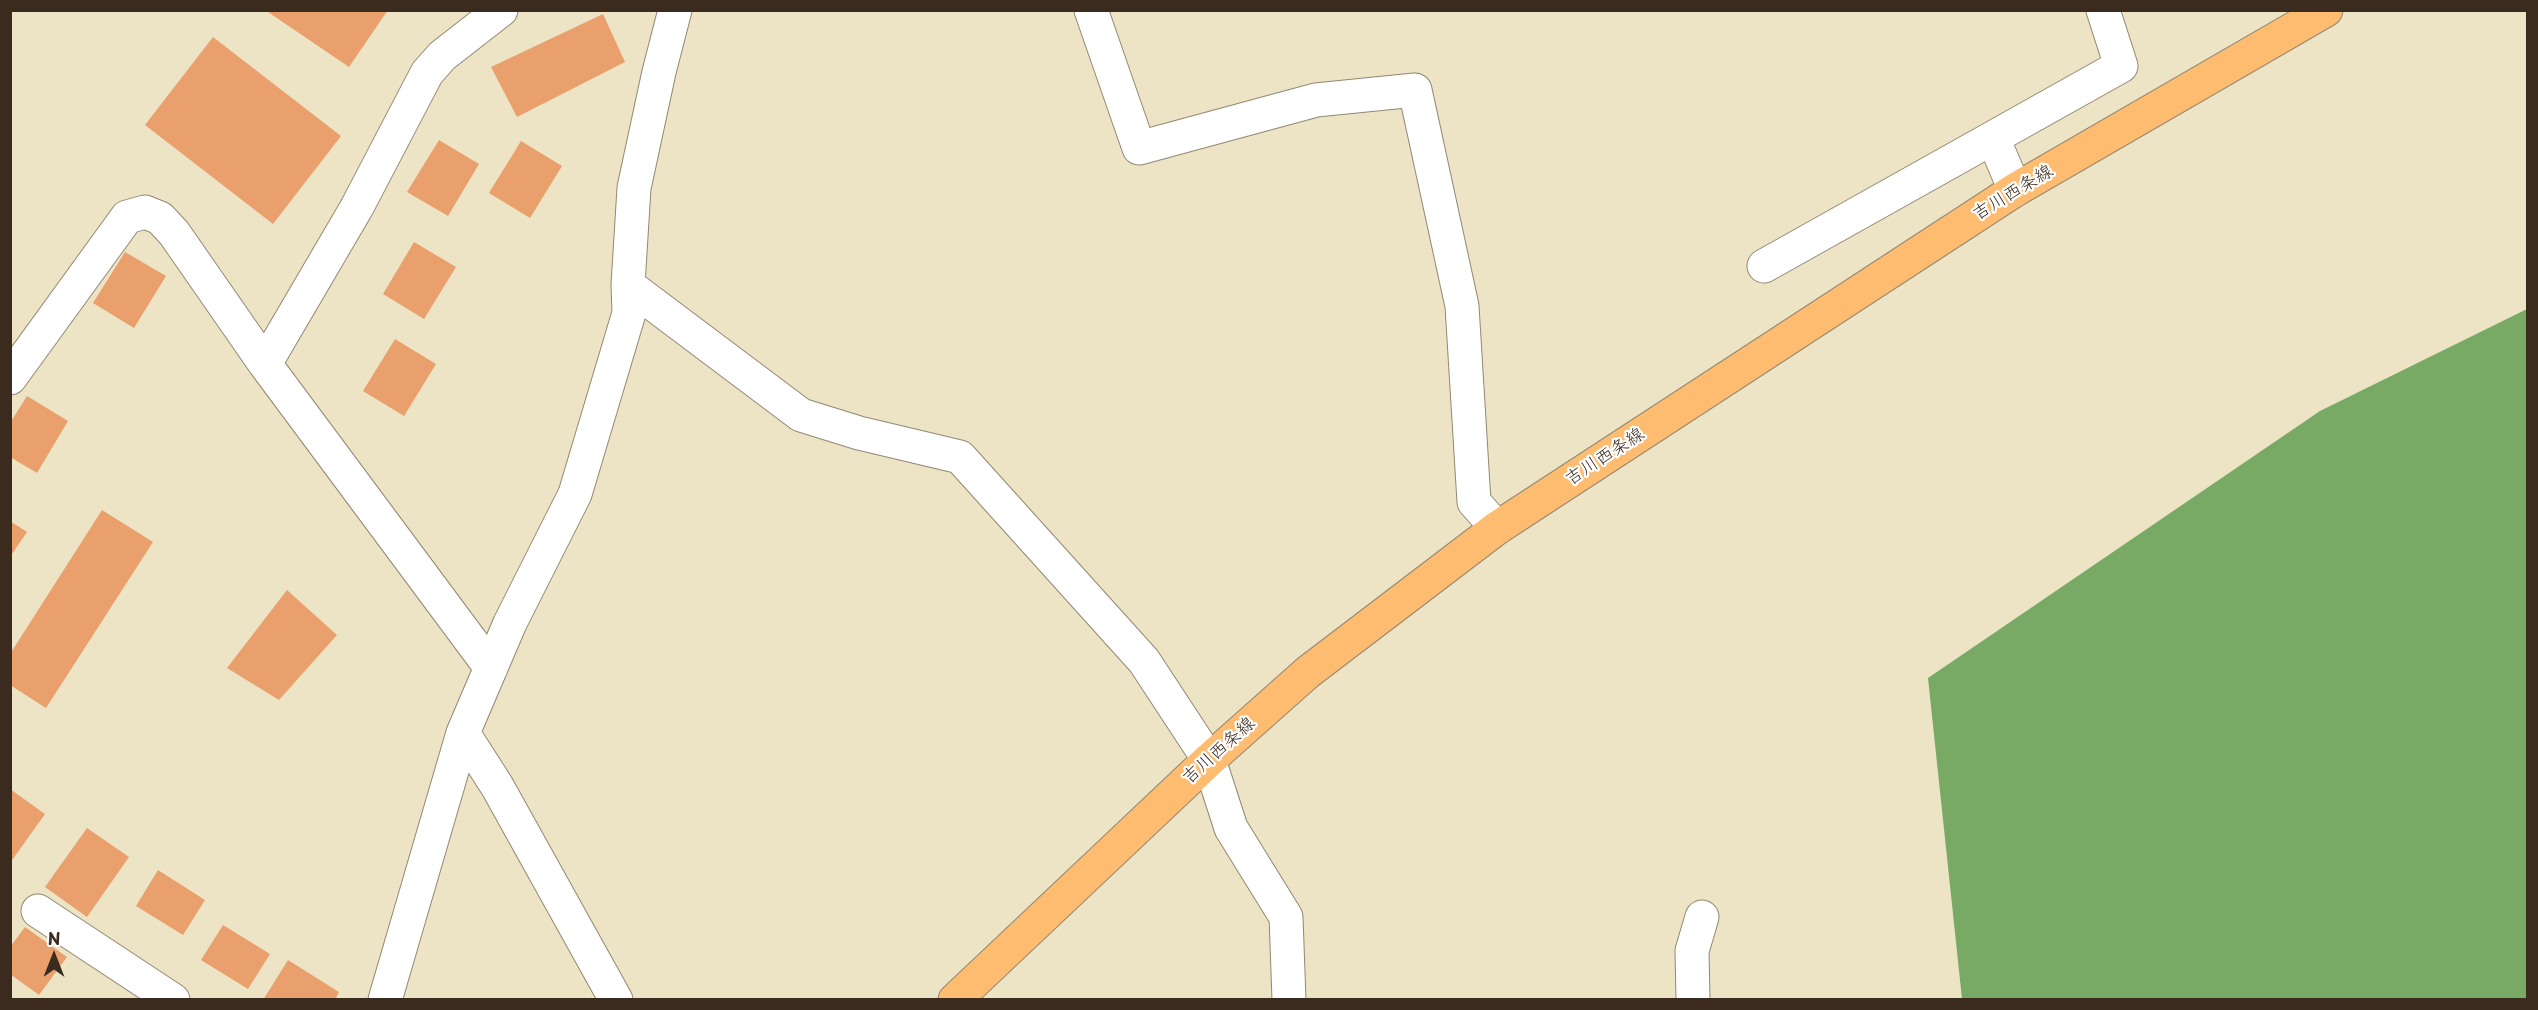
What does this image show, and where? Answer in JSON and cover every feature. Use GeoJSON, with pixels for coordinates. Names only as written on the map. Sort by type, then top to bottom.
{"type":"FeatureCollection","features":[{"type":"Feature","properties":{"kind":"main road","name":"吉川西条線"},"geometry":{"type":"LineString","coordinates":[[955,999],[1209,760],[1308,672],[1497,528],[2015,190],[2326,10]]}},
{"type":"Feature","properties":{"kind":"street"},"geometry":{"type":"LineString","coordinates":[[265,364],[357,207],[428,73],[442,56],[501,10]]}},
{"type":"Feature","properties":{"kind":"street"},"geometry":{"type":"LineString","coordinates":[[385,999],[463,733],[510,623],[574,494],[629,313],[628,285],[634,188],[675,10]]}},
{"type":"Feature","properties":{"kind":"street"},"geometry":{"type":"LineString","coordinates":[[1091,10],[1138,148],[1316,100],[1414,90],[1462,306],[1474,502],[1497,528]]}},
{"type":"Feature","properties":{"kind":"street"},"geometry":{"type":"LineString","coordinates":[[1764,266],[2121,66],[2103,10]]}},
{"type":"Feature","properties":{"kind":"street"},"geometry":{"type":"LineString","coordinates":[[1993,138],[2015,190]]}},
{"type":"Feature","properties":{"kind":"street"},"geometry":{"type":"LineString","coordinates":[[10,378],[126,217],[145,212],[160,218],[174,233],[265,364],[491,668]]}},
{"type":"Feature","properties":{"kind":"street"},"geometry":{"type":"LineString","coordinates":[[628,285],[801,415],[859,433],[960,457],[1144,661],[1209,760],[1231,828],[1286,917],[1289,999]]}},
{"type":"Feature","properties":{"kind":"street"},"geometry":{"type":"LineString","coordinates":[[463,733],[497,786],[616,999]]}},
{"type":"Feature","properties":{"kind":"street"},"geometry":{"type":"LineString","coordinates":[[38,911],[173,999]]}},
{"type":"Feature","properties":{"kind":"street"},"geometry":{"type":"LineString","coordinates":[[1693,999],[1692,951],[1702,917]]}},
{"type":"Feature","properties":{"kind":"green space"},"geometry":{"type":"Polygon","coordinates":[[[2527,309],[2527,999],[1962,999],[1928,678],[2320,411],[2527,309]]]}},
{"type":"Feature","properties":{"kind":"building"},"geometry":{"type":"Polygon","coordinates":[[[265,10],[388,10],[349,67],[265,10]]]}},
{"type":"Feature","properties":{"kind":"building"},"geometry":{"type":"Polygon","coordinates":[[[603,14],[625,62],[517,117],[491,67],[603,14]]]}},
{"type":"Feature","properties":{"kind":"building"},"geometry":{"type":"Polygon","coordinates":[[[213,37],[341,136],[273,224],[145,125],[213,37]]]}},
{"type":"Feature","properties":{"kind":"building"},"geometry":{"type":"Polygon","coordinates":[[[439,140],[479,164],[448,216],[407,192],[439,140]]]}},
{"type":"Feature","properties":{"kind":"building"},"geometry":{"type":"Polygon","coordinates":[[[521,141],[562,166],[530,218],[489,193],[521,141]]]}},
{"type":"Feature","properties":{"kind":"building"},"geometry":{"type":"Polygon","coordinates":[[[414,242],[456,267],[424,319],[383,294],[414,242]]]}},
{"type":"Feature","properties":{"kind":"building"},"geometry":{"type":"Polygon","coordinates":[[[125,252],[166,276],[134,328],[93,303],[125,252]]]}},
{"type":"Feature","properties":{"kind":"building"},"geometry":{"type":"Polygon","coordinates":[[[395,339],[436,364],[404,416],[363,391],[395,339]]]}},
{"type":"Feature","properties":{"kind":"building"},"geometry":{"type":"Polygon","coordinates":[[[27,396],[68,421],[37,473],[10,457],[10,423],[27,396]]]}},
{"type":"Feature","properties":{"kind":"building"},"geometry":{"type":"Polygon","coordinates":[[[102,510],[153,542],[46,708],[10,685],[10,654],[102,510]]]}},
{"type":"Feature","properties":{"kind":"building"},"geometry":{"type":"Polygon","coordinates":[[[10,521],[27,532],[10,557],[10,521]]]}},
{"type":"Feature","properties":{"kind":"building"},"geometry":{"type":"Polygon","coordinates":[[[287,590],[337,635],[279,700],[227,668],[287,590]]]}},
{"type":"Feature","properties":{"kind":"building"},"geometry":{"type":"Polygon","coordinates":[[[10,789],[45,814],[10,863],[10,789]]]}},
{"type":"Feature","properties":{"kind":"building"},"geometry":{"type":"Polygon","coordinates":[[[87,828],[129,857],[87,917],[45,887],[87,828]]]}},
{"type":"Feature","properties":{"kind":"building"},"geometry":{"type":"Polygon","coordinates":[[[158,870],[205,900],[183,935],[136,906],[158,870]]]}},
{"type":"Feature","properties":{"kind":"building"},"geometry":{"type":"Polygon","coordinates":[[[223,925],[270,954],[248,989],[201,960],[223,925]]]}},
{"type":"Feature","properties":{"kind":"building"},"geometry":{"type":"Polygon","coordinates":[[[25,927],[67,957],[39,995],[10,974],[10,947],[25,927]]]}},
{"type":"Feature","properties":{"kind":"building"},"geometry":{"type":"Polygon","coordinates":[[[288,960],[339,992],[335,1000],[263,1000],[288,960]]]}}]}
